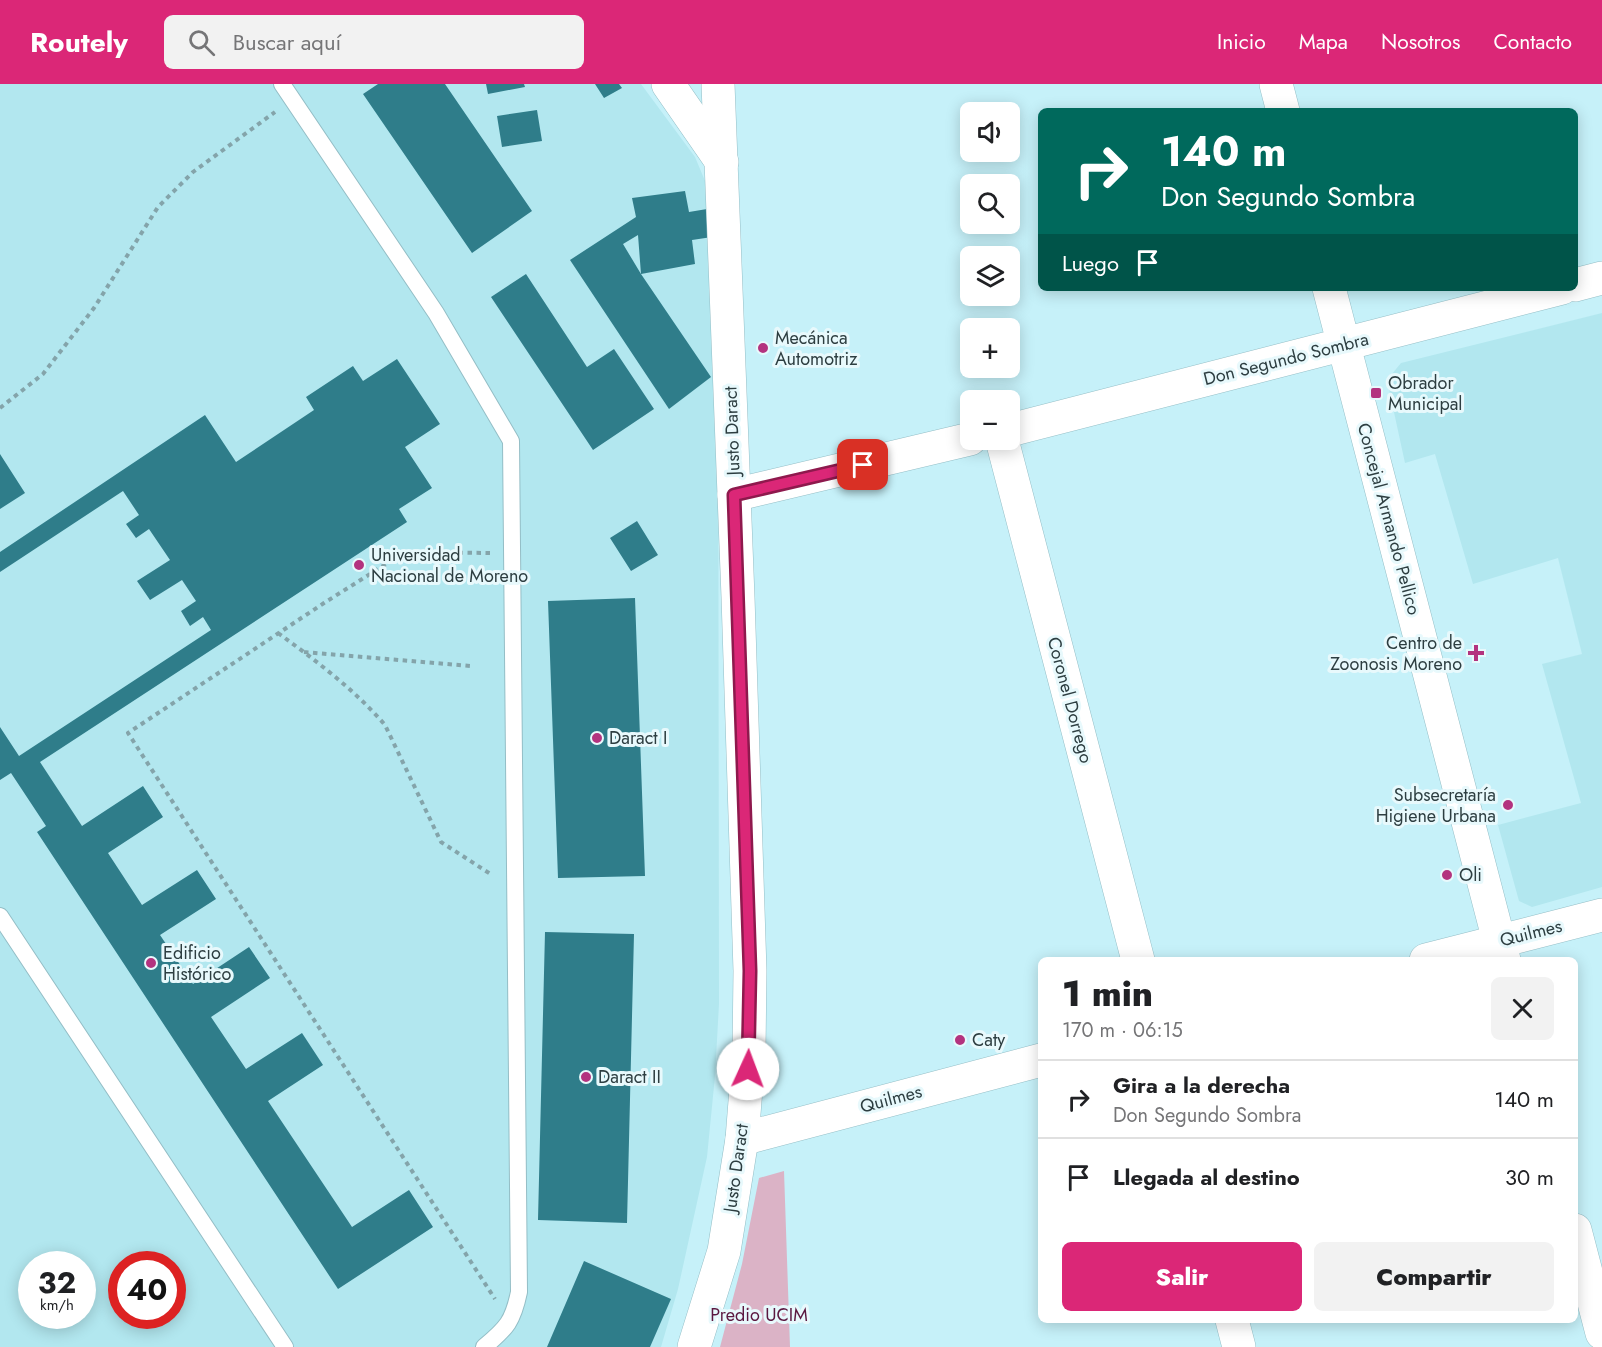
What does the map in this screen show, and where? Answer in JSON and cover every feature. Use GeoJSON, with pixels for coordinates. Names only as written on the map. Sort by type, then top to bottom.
{"type":"FeatureCollection","features":[{"type":"Feature","properties":{"kind":"street"},"geometry":{"type":"LineString","coordinates":[[668,84],[722,162]]}},
{"type":"Feature","properties":{"kind":"street","name":"Justo Daract"},"geometry":{"type":"LineString","coordinates":[[694,1347],[724,1251],[742,1139],[749,1051],[750,971],[718,84]]}},
{"type":"Feature","properties":{"kind":"street"},"geometry":{"type":"LineString","coordinates":[[1276,84],[1282,108]]}},
{"type":"Feature","properties":{"kind":"street"},"geometry":{"type":"LineString","coordinates":[[1578,284],[1602,278]]}},
{"type":"Feature","properties":{"kind":"street","name":"Concejal Armando Pellico"},"geometry":{"type":"LineString","coordinates":[[1330,291],[1502,951]]}},
{"type":"Feature","properties":{"kind":"street","name":"Don Segundo Sombra"},"geometry":{"type":"LineString","coordinates":[[1020,427],[1550,291]]}},
{"type":"Feature","properties":{"kind":"street"},"geometry":{"type":"LineString","coordinates":[[734,495],[960,441]]}},
{"type":"Feature","properties":{"kind":"street","name":"Coronel Dorrego"},"geometry":{"type":"LineString","coordinates":[[1005,450],[1137,957]]}},
{"type":"Feature","properties":{"kind":"street","name":"Quilmes"},"geometry":{"type":"LineString","coordinates":[[1451,957],[1502,951],[1602,915]]}},
{"type":"Feature","properties":{"kind":"street","name":"Quilmes"},"geometry":{"type":"LineString","coordinates":[[742,1139],[1038,1061]]}},
{"type":"Feature","properties":{"kind":"street"},"geometry":{"type":"LineString","coordinates":[[1578,1241],[1602,1333]]}},
{"type":"Feature","properties":{"kind":"street"},"geometry":{"type":"LineString","coordinates":[[1233,1323],[1239,1347]]}},
{"type":"Feature","properties":{"kind":"lane"},"geometry":{"type":"LineString","coordinates":[[282,84],[436,313],[511,441],[519,1292],[514,1313],[503,1332],[484,1347]]}},
{"type":"Feature","properties":{"kind":"lane"},"geometry":{"type":"LineString","coordinates":[[0,916],[285,1347]]}},
{"type":"Feature","properties":{"kind":"path"},"geometry":{"type":"LineString","coordinates":[[0,408],[43,374],[94,308],[158,207],[193,172],[292,99]]}},
{"type":"Feature","properties":{"kind":"path"},"geometry":{"type":"LineString","coordinates":[[509,1322],[128,733],[405,552],[512,553]]}},
{"type":"Feature","properties":{"kind":"path"},"geometry":{"type":"LineString","coordinates":[[278,633],[375,712],[386,725],[441,842],[515,889]]}},
{"type":"Feature","properties":{"kind":"path"},"geometry":{"type":"LineString","coordinates":[[303,652],[470,666]]}},
{"type":"Feature","properties":{"kind":"shaded area","name":"Universidad Nacional de Moreno"},"geometry":{"type":"Polygon","coordinates":[[[0,84],[641,84],[695,157],[718,212],[719,1004],[707,1157],[678,1289],[661,1347],[0,1347],[0,84]]]}},
{"type":"Feature","properties":{"kind":"shaded area","name":"Obrador Municipal"},"geometry":{"type":"Polygon","coordinates":[[[1602,313],[1602,887],[1532,907],[1519,901],[1498,825],[1581,803],[1542,664],[1582,654],[1558,558],[1473,584],[1435,454],[1405,463],[1387,380],[1401,363],[1602,313]]]}},
{"type":"Feature","properties":{"kind":"green space","name":"Predio UCIM"},"geometry":{"type":"Polygon","coordinates":[[[784,1171],[790,1347],[720,1347],[742,1264],[759,1178],[784,1171]]]}},
{"type":"Feature","properties":{"kind":"building"},"geometry":{"type":"Polygon","coordinates":[[[378,84],[445,84],[532,211],[472,253],[363,94],[378,84]]]}},
{"type":"Feature","properties":{"kind":"building"},"geometry":{"type":"Polygon","coordinates":[[[486,84],[524,84],[525,87],[488,94],[486,84]]]}},
{"type":"Feature","properties":{"kind":"building"},"geometry":{"type":"Polygon","coordinates":[[[595,84],[619,84],[622,88],[604,98],[595,84]]]}},
{"type":"Feature","properties":{"kind":"building"},"geometry":{"type":"Polygon","coordinates":[[[537,110],[542,141],[502,147],[497,116],[537,110]]]}},
{"type":"Feature","properties":{"kind":"building"},"geometry":{"type":"Polygon","coordinates":[[[685,191],[689,212],[707,209],[712,237],[692,240],[695,264],[641,274],[711,377],[669,409],[570,260],[636,217],[632,198],[685,191]],[[638,235],[623,244],[641,274],[638,235]]]}},
{"type":"Feature","properties":{"kind":"building"},"geometry":{"type":"Polygon","coordinates":[[[526,274],[587,367],[614,349],[654,409],[593,450],[491,297],[526,274]]]}},
{"type":"Feature","properties":{"kind":"building"},"geometry":{"type":"Polygon","coordinates":[[[397,359],[440,424],[405,447],[432,488],[399,509],[407,522],[40,762],[82,826],[143,786],[163,817],[108,853],[142,905],[197,870],[216,899],[160,935],[193,984],[249,947],[270,978],[211,1017],[246,1069],[302,1033],[323,1065],[268,1101],[352,1227],[409,1190],[433,1227],[338,1289],[37,832],[46,826],[11,773],[0,780],[0,727],[19,756],[211,630],[203,617],[190,626],[181,611],[196,601],[182,580],[150,600],[137,581],[170,560],[149,529],[136,538],[126,524],[139,515],[123,491],[0,572],[0,552],[205,415],[236,462],[314,410],[306,397],[353,366],[363,381],[397,359]]]}},
{"type":"Feature","properties":{"kind":"building"},"geometry":{"type":"Polygon","coordinates":[[[0,454],[25,493],[0,509],[0,454]]]}},
{"type":"Feature","properties":{"kind":"building"},"geometry":{"type":"Polygon","coordinates":[[[637,521],[658,555],[631,571],[610,538],[637,521]]]}},
{"type":"Feature","properties":{"kind":"building","name":"Daract I"},"geometry":{"type":"Polygon","coordinates":[[[635,598],[645,876],[558,878],[548,601],[635,598]]]}},
{"type":"Feature","properties":{"kind":"building","name":"Daract II"},"geometry":{"type":"Polygon","coordinates":[[[545,932],[634,934],[627,1223],[538,1220],[545,932]]]}},
{"type":"Feature","properties":{"kind":"building"},"geometry":{"type":"Polygon","coordinates":[[[584,1261],[671,1299],[650,1347],[547,1347],[584,1261]]]}},
{"type":"Feature","properties":{"kind":"place","name":"Mecánica Automotriz"},"geometry":{"type":"Point","coordinates":[763,348]}},
{"type":"Feature","properties":{"kind":"place","name":"Obrador Municipal"},"geometry":{"type":"Point","coordinates":[1376,393]}},
{"type":"Feature","properties":{"kind":"place","name":"Universidad Nacional de Moreno"},"geometry":{"type":"Point","coordinates":[359,565]}},
{"type":"Feature","properties":{"kind":"place","name":"Centro de Zoonosis Moreno"},"geometry":{"type":"Point","coordinates":[1476,653]}},
{"type":"Feature","properties":{"kind":"place","name":"Daract I"},"geometry":{"type":"Point","coordinates":[597,738]}},
{"type":"Feature","properties":{"kind":"place","name":"Subsecretaría Higiene Urbana"},"geometry":{"type":"Point","coordinates":[1508,805]}},
{"type":"Feature","properties":{"kind":"place","name":"Oli"},"geometry":{"type":"Point","coordinates":[1447,875]}},
{"type":"Feature","properties":{"kind":"place","name":"Edificio Histórico"},"geometry":{"type":"Point","coordinates":[151,963]}},
{"type":"Feature","properties":{"kind":"place","name":"Caty"},"geometry":{"type":"Point","coordinates":[960,1040]}},
{"type":"Feature","properties":{"kind":"place","name":"Daract II"},"geometry":{"type":"Point","coordinates":[586,1077]}},
{"type":"Feature","properties":{"kind":"route"},"geometry":{"type":"LineString","coordinates":[[748,1069],[750,971],[734,495],[863,465]]}}]}
